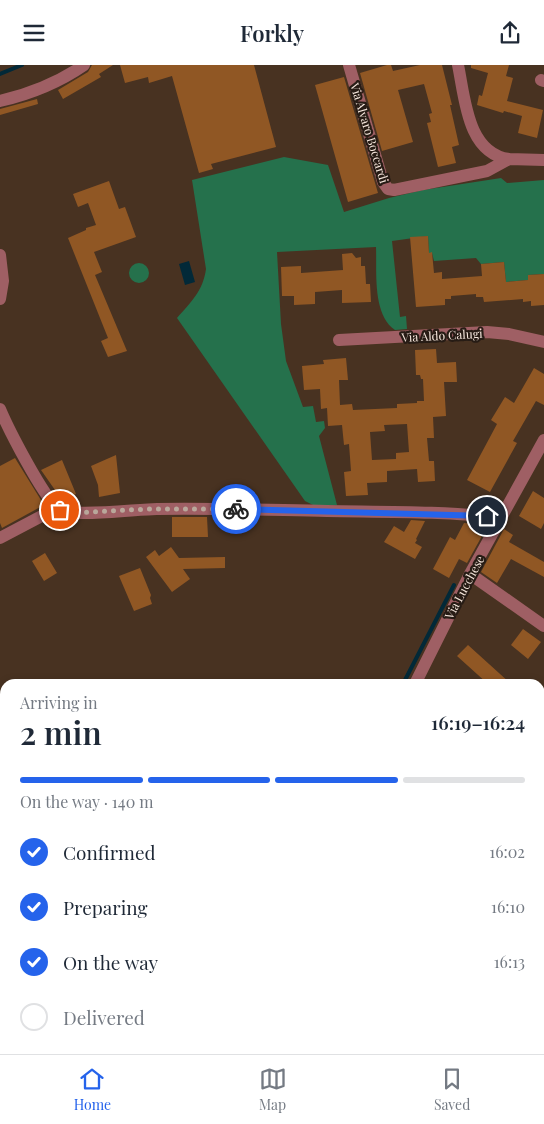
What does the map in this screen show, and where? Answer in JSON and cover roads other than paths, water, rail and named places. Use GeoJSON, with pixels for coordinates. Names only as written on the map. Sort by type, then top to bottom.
{"type":"FeatureCollection","features":[{"type":"Feature","properties":{"kind":"street"},"geometry":{"type":"LineString","coordinates":[[0,101],[38,90],[84,65]]}},
{"type":"Feature","properties":{"kind":"street","name":"Via Alvaro Boccardi"},"geometry":{"type":"LineString","coordinates":[[349,65],[383,182],[388,189],[398,189],[487,171],[509,159]]}},
{"type":"Feature","properties":{"kind":"street"},"geometry":{"type":"LineString","coordinates":[[458,65],[469,118],[476,135],[492,154],[509,159],[544,160]]}},
{"type":"Feature","properties":{"kind":"street"},"geometry":{"type":"LineString","coordinates":[[0,255],[3,281],[0,299]]}},
{"type":"Feature","properties":{"kind":"street","name":"Via Aldo Calugi"},"geometry":{"type":"LineString","coordinates":[[338,340],[487,332],[509,334],[544,342]]}},
{"type":"Feature","properties":{"kind":"street"},"geometry":{"type":"LineString","coordinates":[[0,409],[45,493],[57,508],[65,512],[223,508],[388,512],[501,518]]}},
{"type":"Feature","properties":{"kind":"street","name":"Via Lucchese"},"geometry":{"type":"LineString","coordinates":[[418,679],[470,574],[501,518],[539,459],[544,440]]}},
{"type":"Feature","properties":{"kind":"street"},"geometry":{"type":"LineString","coordinates":[[0,538],[57,508]]}},
{"type":"Feature","properties":{"kind":"street"},"geometry":{"type":"LineString","coordinates":[[470,574],[544,626]]}},
{"type":"Feature","properties":{"kind":"water"},"geometry":{"type":"Polygon","coordinates":[[[189,261],[195,282],[185,285],[179,264],[189,261]]]}},
{"type":"Feature","properties":{"kind":"waterway"},"geometry":{"type":"LineString","coordinates":[[0,74],[22,65]]}},
{"type":"Feature","properties":{"kind":"waterway"},"geometry":{"type":"LineString","coordinates":[[406,679],[454,585]]}}]}
